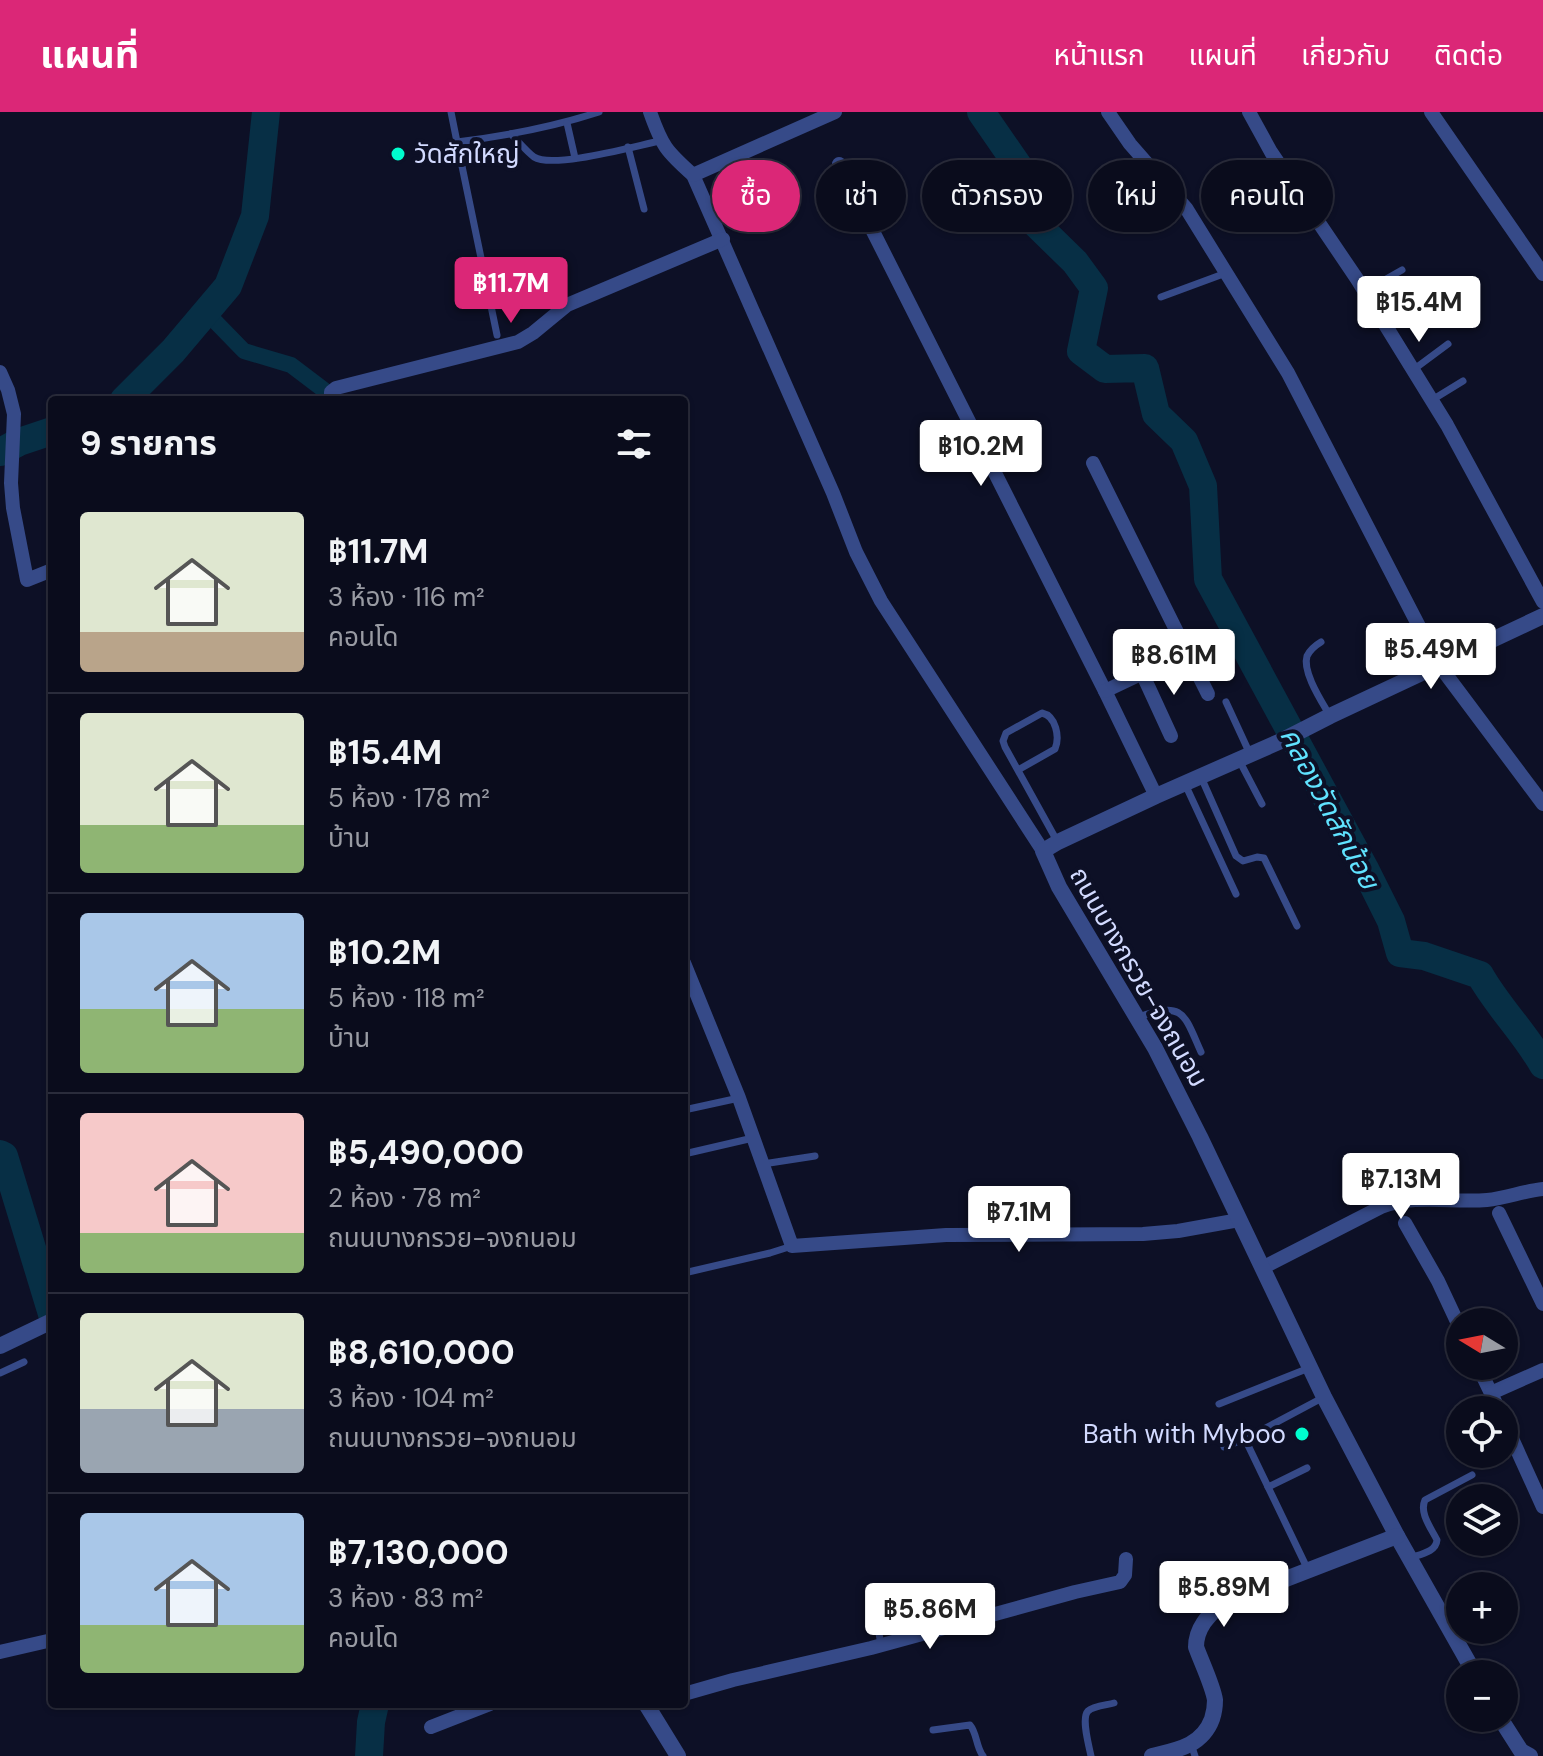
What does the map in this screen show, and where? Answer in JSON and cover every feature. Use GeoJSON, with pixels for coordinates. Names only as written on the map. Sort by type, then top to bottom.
{"type":"FeatureCollection","features":[{"type":"Feature","properties":{"kind":"street"},"geometry":{"type":"LineString","coordinates":[[650,112],[660,141],[693,175],[856,552],[881,601],[1043,851]]}},
{"type":"Feature","properties":{"kind":"street"},"geometry":{"type":"LineString","coordinates":[[693,175],[835,112]]}},
{"type":"Feature","properties":{"kind":"street"},"geometry":{"type":"LineString","coordinates":[[1108,112],[1130,144],[1186,208],[1288,373],[1439,665],[1543,804]]}},
{"type":"Feature","properties":{"kind":"street"},"geometry":{"type":"LineString","coordinates":[[1249,112],[1271,152],[1432,400],[1543,602]]}},
{"type":"Feature","properties":{"kind":"street"},"geometry":{"type":"LineString","coordinates":[[1431,112],[1543,274]]}},
{"type":"Feature","properties":{"kind":"street"},"geometry":{"type":"LineString","coordinates":[[873,232],[1156,796]]}},
{"type":"Feature","properties":{"kind":"street"},"geometry":{"type":"LineString","coordinates":[[331,396],[336,388],[518,342],[567,305],[723,239]]}},
{"type":"Feature","properties":{"kind":"street"},"geometry":{"type":"LineString","coordinates":[[0,372],[14,414],[11,483],[27,580],[48,572]]}},
{"type":"Feature","properties":{"kind":"street"},"geometry":{"type":"LineString","coordinates":[[1093,463],[1208,694]]}},
{"type":"Feature","properties":{"kind":"street","name":"ถนนบางกรวย-จงถนอม"},"geometry":{"type":"LineString","coordinates":[[1467,1660],[1397,1536],[1309,1368],[1200,1137],[1139,1017],[1059,887],[1043,851],[1543,616]]}},
{"type":"Feature","properties":{"kind":"street"},"geometry":{"type":"LineString","coordinates":[[1105,691],[1187,652]]}},
{"type":"Feature","properties":{"kind":"street"},"geometry":{"type":"LineString","coordinates":[[1142,673],[1171,736]]}},
{"type":"Feature","properties":{"kind":"street"},"geometry":{"type":"LineString","coordinates":[[688,973],[739,1098],[792,1246],[957,1235],[1143,1234],[1239,1220]]}},
{"type":"Feature","properties":{"kind":"street"},"geometry":{"type":"LineString","coordinates":[[1262,1268],[1394,1203],[1429,1199],[1486,1200],[1543,1189]]}},
{"type":"Feature","properties":{"kind":"street"},"geometry":{"type":"LineString","coordinates":[[1499,1213],[1543,1304]]}},
{"type":"Feature","properties":{"kind":"street"},"geometry":{"type":"LineString","coordinates":[[1405,1223],[1451,1308]]}},
{"type":"Feature","properties":{"kind":"street"},"geometry":{"type":"LineString","coordinates":[[0,1346],[48,1323]]}},
{"type":"Feature","properties":{"kind":"street"},"geometry":{"type":"LineString","coordinates":[[1491,1393],[1543,1370]]}},
{"type":"Feature","properties":{"kind":"street"},"geometry":{"type":"LineString","coordinates":[[1485,1380],[1492,1396]]}},
{"type":"Feature","properties":{"kind":"street"},"geometry":{"type":"LineString","coordinates":[[1518,1452],[1543,1507]]}},
{"type":"Feature","properties":{"kind":"street"},"geometry":{"type":"LineString","coordinates":[[1152,1756],[1193,1750],[1213,1713],[1215,1700],[1196,1647],[1196,1638],[1207,1617],[1221,1604],[1397,1536]]}},
{"type":"Feature","properties":{"kind":"street"},"geometry":{"type":"LineString","coordinates":[[688,1693],[1120,1582],[1125,1575],[1126,1559]]}},
{"type":"Feature","properties":{"kind":"street"},"geometry":{"type":"LineString","coordinates":[[0,1652],[48,1641]]}},
{"type":"Feature","properties":{"kind":"street"},"geometry":{"type":"LineString","coordinates":[[431,1727],[480,1708]]}},
{"type":"Feature","properties":{"kind":"street"},"geometry":{"type":"LineString","coordinates":[[650,1708],[678,1756]]}},
{"type":"Feature","properties":{"kind":"street"},"geometry":{"type":"LineString","coordinates":[[1509,1732],[1521,1751],[1530,1756]]}},
{"type":"Feature","properties":{"kind":"lane"},"geometry":{"type":"LineString","coordinates":[[451,112],[497,335]]}},
{"type":"Feature","properties":{"kind":"lane"},"geometry":{"type":"LineString","coordinates":[[457,142],[567,123],[599,112]]}},
{"type":"Feature","properties":{"kind":"lane"},"geometry":{"type":"LineString","coordinates":[[567,123],[575,158]]}},
{"type":"Feature","properties":{"kind":"lane"},"geometry":{"type":"LineString","coordinates":[[511,134],[535,158],[548,161],[660,141]]}},
{"type":"Feature","properties":{"kind":"lane"},"geometry":{"type":"LineString","coordinates":[[628,147],[644,209]]}},
{"type":"Feature","properties":{"kind":"lane"},"geometry":{"type":"LineString","coordinates":[[1364,291],[1402,270]]}},
{"type":"Feature","properties":{"kind":"lane"},"geometry":{"type":"LineString","coordinates":[[1161,297],[1226,273]]}},
{"type":"Feature","properties":{"kind":"lane"},"geometry":{"type":"LineString","coordinates":[[1413,370],[1448,344]]}},
{"type":"Feature","properties":{"kind":"lane"},"geometry":{"type":"LineString","coordinates":[[1432,400],[1463,381]]}},
{"type":"Feature","properties":{"kind":"lane"},"geometry":{"type":"LineString","coordinates":[[1321,642],[1307,656],[1307,673],[1330,716]]}},
{"type":"Feature","properties":{"kind":"lane"},"geometry":{"type":"LineString","coordinates":[[1226,702],[1262,804]]}},
{"type":"Feature","properties":{"kind":"lane"},"geometry":{"type":"LineString","coordinates":[[1018,770],[1055,749],[1059,739],[1047,714],[1042,713],[1006,733],[1003,741],[1018,770],[1058,842]]}},
{"type":"Feature","properties":{"kind":"lane"},"geometry":{"type":"LineString","coordinates":[[1201,777],[1236,856],[1243,861],[1264,858],[1297,926]]}},
{"type":"Feature","properties":{"kind":"lane"},"geometry":{"type":"LineString","coordinates":[[1185,784],[1236,894]]}},
{"type":"Feature","properties":{"kind":"lane"},"geometry":{"type":"LineString","coordinates":[[1139,1017],[1158,1011],[1179,1012],[1188,1022],[1201,1052]]}},
{"type":"Feature","properties":{"kind":"lane"},"geometry":{"type":"LineString","coordinates":[[688,1109],[739,1098]]}},
{"type":"Feature","properties":{"kind":"lane"},"geometry":{"type":"LineString","coordinates":[[688,1153],[753,1138]]}},
{"type":"Feature","properties":{"kind":"lane"},"geometry":{"type":"LineString","coordinates":[[763,1164],[815,1156]]}},
{"type":"Feature","properties":{"kind":"lane"},"geometry":{"type":"LineString","coordinates":[[688,1272],[792,1246]]}},
{"type":"Feature","properties":{"kind":"lane"},"geometry":{"type":"LineString","coordinates":[[0,1373],[24,1362]]}},
{"type":"Feature","properties":{"kind":"lane"},"geometry":{"type":"LineString","coordinates":[[1219,1404],[1309,1368]]}},
{"type":"Feature","properties":{"kind":"lane"},"geometry":{"type":"LineString","coordinates":[[1224,1447],[1324,1397]]}},
{"type":"Feature","properties":{"kind":"lane"},"geometry":{"type":"LineString","coordinates":[[1245,1439],[1308,1570]]}},
{"type":"Feature","properties":{"kind":"lane"},"geometry":{"type":"LineString","coordinates":[[1268,1487],[1307,1468]]}},
{"type":"Feature","properties":{"kind":"lane"},"geometry":{"type":"LineString","coordinates":[[1410,1558],[1434,1549],[1437,1544],[1422,1504],[1472,1475]]}},
{"type":"Feature","properties":{"kind":"lane"},"geometry":{"type":"LineString","coordinates":[[874,1604],[881,1645]]}},
{"type":"Feature","properties":{"kind":"lane"},"geometry":{"type":"LineString","coordinates":[[1091,1756],[1084,1720],[1086,1713],[1089,1709],[1114,1703]]}},
{"type":"Feature","properties":{"kind":"lane"},"geometry":{"type":"LineString","coordinates":[[933,1730],[970,1725],[983,1756]]}},
{"type":"Feature","properties":{"kind":"waterway"},"geometry":{"type":"LineString","coordinates":[[128,396],[173,351],[228,286],[255,216],[266,112]]}},
{"type":"Feature","properties":{"kind":"waterway","name":"คลองวัดสักน้อย"},"geometry":{"type":"LineString","coordinates":[[981,112],[1019,167],[1034,222],[1075,262],[1094,288],[1081,351],[1105,369],[1145,368],[1156,414],[1184,441],[1203,486],[1208,579],[1366,871],[1391,921],[1400,953],[1424,956],[1480,975],[1543,1065]]}},
{"type":"Feature","properties":{"kind":"waterway"},"geometry":{"type":"LineString","coordinates":[[206,312],[244,351],[291,365],[324,390]]}},
{"type":"Feature","properties":{"kind":"waterway"},"geometry":{"type":"LineString","coordinates":[[0,452],[48,432]]}},
{"type":"Feature","properties":{"kind":"waterway"},"geometry":{"type":"LineString","coordinates":[[0,1154],[4,1156],[48,1301]]}},
{"type":"Feature","properties":{"kind":"waterway"},"geometry":{"type":"LineString","coordinates":[[369,1756],[374,1708]]}},
{"type":"Feature","properties":{"kind":"place","name":"วัดสักใหญ่"},"geometry":{"type":"Point","coordinates":[398,154]}},
{"type":"Feature","properties":{"kind":"place","name":"Bath with Myboo"},"geometry":{"type":"Point","coordinates":[1302,1434]}}]}
